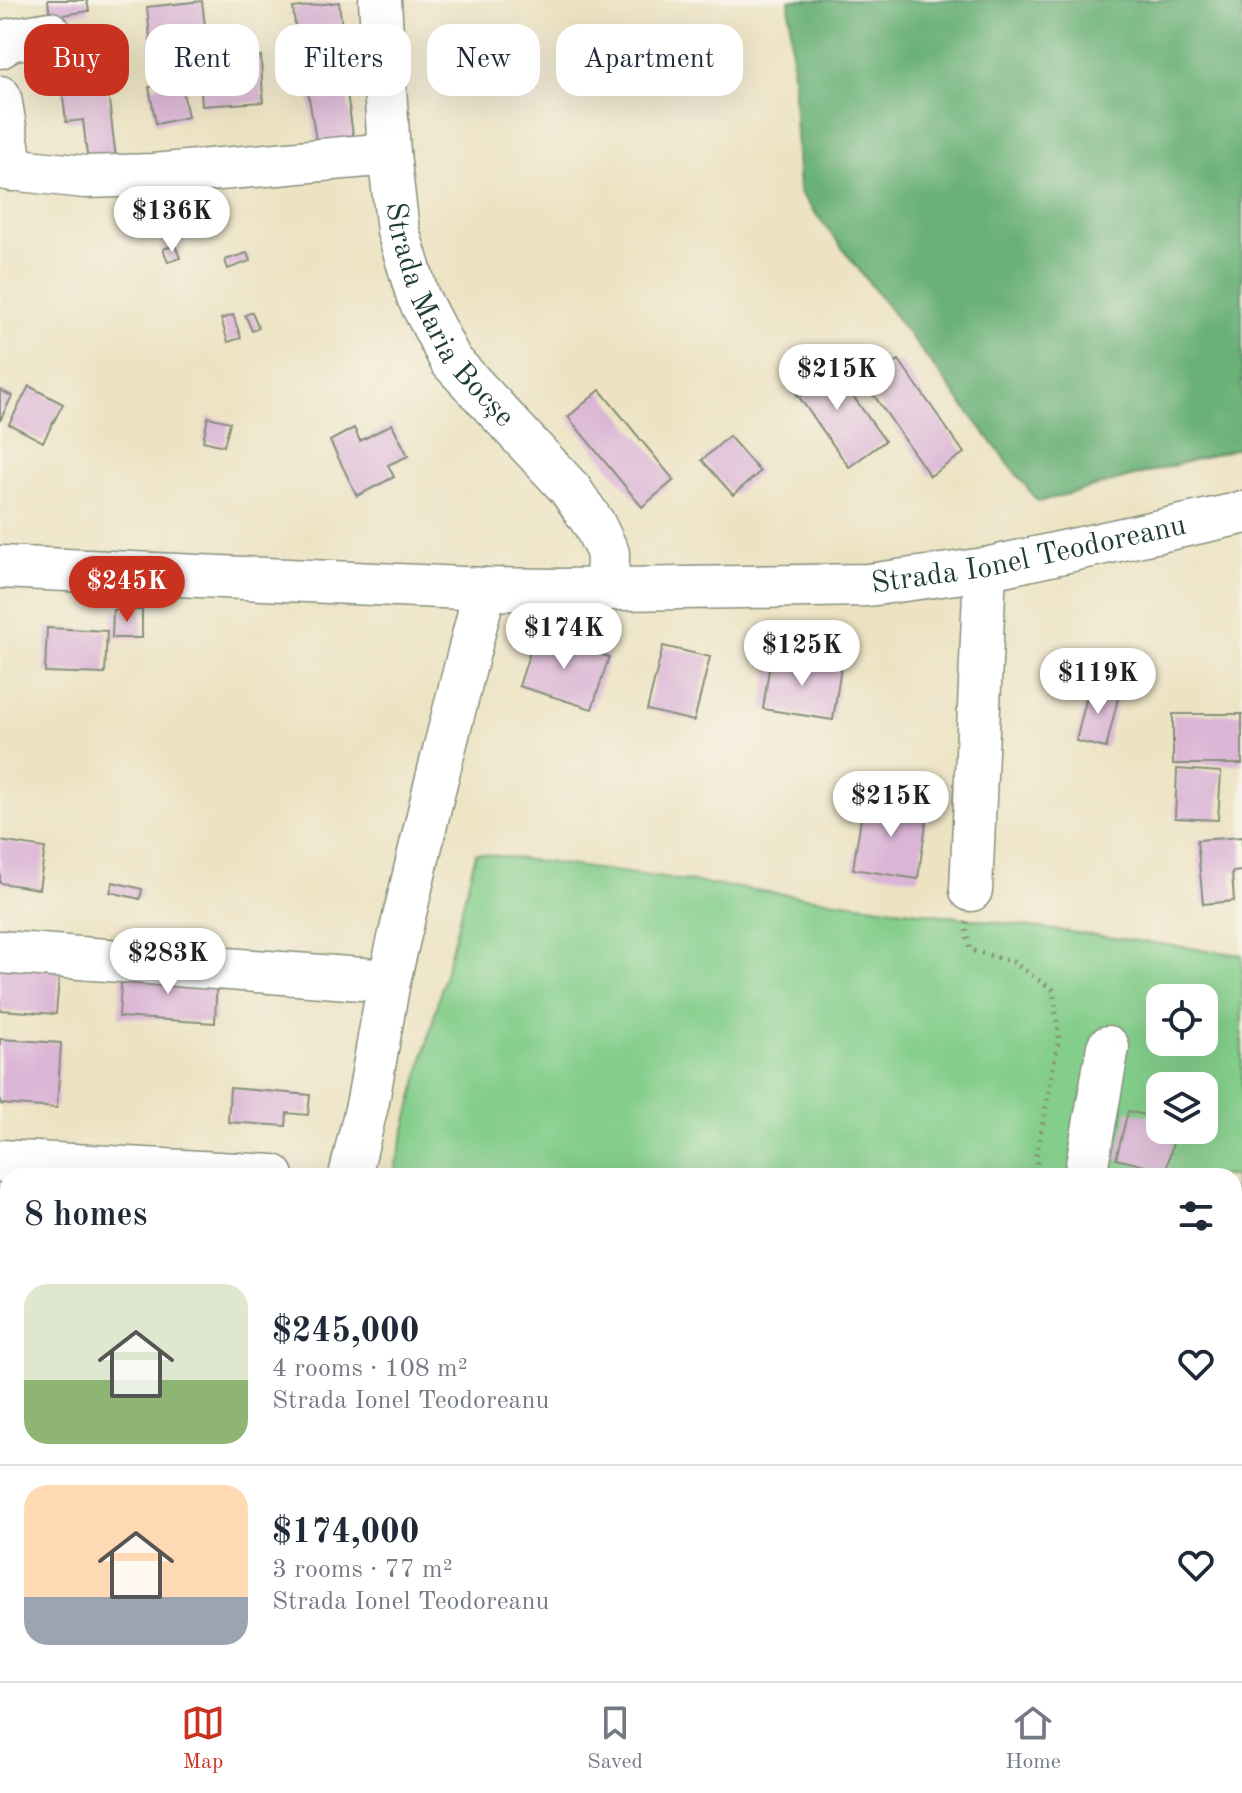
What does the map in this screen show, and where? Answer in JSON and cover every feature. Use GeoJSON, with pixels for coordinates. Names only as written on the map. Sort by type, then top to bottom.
{"type":"FeatureCollection","features":[{"type":"Feature","properties":{"kind":"street","name":"Strada Maria Bocșe"},"geometry":{"type":"LineString","coordinates":[[380,0],[389,154],[398,231],[418,297],[451,361],[570,489],[594,524],[608,553],[607,589]]}},
{"type":"Feature","properties":{"kind":"street"},"geometry":{"type":"LineString","coordinates":[[0,47],[9,40],[24,37]]}},
{"type":"Feature","properties":{"kind":"street"},"geometry":{"type":"LineString","coordinates":[[0,97],[6,169],[85,177],[153,175],[389,154]]}},
{"type":"Feature","properties":{"kind":"street","name":"Strada Ionel Teodoreanu"},"geometry":{"type":"LineString","coordinates":[[0,567],[485,589],[868,585],[985,569],[1242,513]]}},
{"type":"Feature","properties":{"kind":"street"},"geometry":{"type":"LineString","coordinates":[[971,890],[985,569]]}},
{"type":"Feature","properties":{"kind":"street"},"geometry":{"type":"LineString","coordinates":[[352,1168],[368,1101],[389,981],[485,589]]}},
{"type":"Feature","properties":{"kind":"street"},"geometry":{"type":"LineString","coordinates":[[0,952],[389,981]]}},
{"type":"Feature","properties":{"kind":"street"},"geometry":{"type":"LineString","coordinates":[[1086,1168],[1108,1047]]}},
{"type":"Feature","properties":{"kind":"street"},"geometry":{"type":"LineString","coordinates":[[0,1161],[127,1168]]}},
{"type":"Feature","properties":{"kind":"path"},"geometry":{"type":"LineString","coordinates":[[971,890],[966,929],[970,950],[1013,962],[1053,990],[1059,1038],[1036,1157],[1037,1168]]}},
{"type":"Feature","properties":{"kind":"green space"},"geometry":{"type":"Polygon","coordinates":[[[789,0],[1242,0],[1242,447],[1038,502],[799,192],[789,0]]]}},
{"type":"Feature","properties":{"kind":"green space"},"geometry":{"type":"Polygon","coordinates":[[[476,853],[1242,955],[1242,1168],[395,1168],[476,853]]]}},
{"type":"Feature","properties":{"kind":"building"},"geometry":{"type":"Polygon","coordinates":[[[48,0],[87,0],[89,11],[50,17],[48,0]]]}},
{"type":"Feature","properties":{"kind":"building"},"geometry":{"type":"Polygon","coordinates":[[[202,1],[205,24],[149,24],[147,7],[202,1]]]}},
{"type":"Feature","properties":{"kind":"building"},"geometry":{"type":"Polygon","coordinates":[[[339,2],[342,24],[295,24],[293,8],[339,2]]]}},
{"type":"Feature","properties":{"kind":"building"},"geometry":{"type":"Polygon","coordinates":[[[259,56],[263,102],[202,106],[201,96],[259,96],[259,56]]]}},
{"type":"Feature","properties":{"kind":"building"},"geometry":{"type":"Polygon","coordinates":[[[63,96],[108,96],[116,159],[88,163],[83,120],[66,122],[63,96]]]}},
{"type":"Feature","properties":{"kind":"building"},"geometry":{"type":"Polygon","coordinates":[[[151,96],[184,96],[188,117],[156,124],[151,96]]]}},
{"type":"Feature","properties":{"kind":"building"},"geometry":{"type":"Polygon","coordinates":[[[309,96],[347,96],[354,141],[317,147],[309,96]]]}},
{"type":"Feature","properties":{"kind":"building"},"geometry":{"type":"Polygon","coordinates":[[[175,245],[180,258],[168,262],[163,249],[175,245]]]}},
{"type":"Feature","properties":{"kind":"building"},"geometry":{"type":"Polygon","coordinates":[[[247,253],[250,261],[228,269],[225,260],[247,253]]]}},
{"type":"Feature","properties":{"kind":"building"},"geometry":{"type":"Polygon","coordinates":[[[252,312],[259,328],[252,331],[245,315],[252,312]]]}},
{"type":"Feature","properties":{"kind":"building"},"geometry":{"type":"Polygon","coordinates":[[[233,315],[241,338],[228,342],[221,319],[233,315]]]}},
{"type":"Feature","properties":{"kind":"building"},"geometry":{"type":"Polygon","coordinates":[[[825,357],[885,441],[849,467],[789,383],[825,357]]]}},
{"type":"Feature","properties":{"kind":"building"},"geometry":{"type":"Polygon","coordinates":[[[899,360],[964,453],[930,476],[866,384],[899,360]]]}},
{"type":"Feature","properties":{"kind":"building"},"geometry":{"type":"Polygon","coordinates":[[[29,386],[63,404],[43,442],[9,424],[29,386]]]}},
{"type":"Feature","properties":{"kind":"building"},"geometry":{"type":"Polygon","coordinates":[[[0,390],[12,396],[0,421],[0,390]]]}},
{"type":"Feature","properties":{"kind":"building"},"geometry":{"type":"Polygon","coordinates":[[[600,390],[674,480],[642,507],[568,417],[600,390]]]}},
{"type":"Feature","properties":{"kind":"building"},"geometry":{"type":"Polygon","coordinates":[[[208,417],[230,422],[224,446],[203,441],[208,417]]]}},
{"type":"Feature","properties":{"kind":"building"},"geometry":{"type":"Polygon","coordinates":[[[392,424],[408,456],[388,465],[394,477],[357,496],[330,441],[354,428],[360,441],[392,424]]]}},
{"type":"Feature","properties":{"kind":"building"},"geometry":{"type":"Polygon","coordinates":[[[729,436],[760,472],[733,495],[702,460],[729,436]]]}},
{"type":"Feature","properties":{"kind":"building"},"geometry":{"type":"Polygon","coordinates":[[[113,610],[142,610],[142,638],[112,638],[113,610]]]}},
{"type":"Feature","properties":{"kind":"building"},"geometry":{"type":"Polygon","coordinates":[[[47,628],[107,631],[105,674],[45,672],[47,628]]]}},
{"type":"Feature","properties":{"kind":"building"},"geometry":{"type":"Polygon","coordinates":[[[536,633],[609,657],[592,709],[519,686],[536,633]]]}},
{"type":"Feature","properties":{"kind":"building"},"geometry":{"type":"Polygon","coordinates":[[[663,646],[710,657],[694,721],[647,710],[663,646]]]}},
{"type":"Feature","properties":{"kind":"building"},"geometry":{"type":"Polygon","coordinates":[[[771,656],[841,667],[833,720],[763,709],[771,656]]]}},
{"type":"Feature","properties":{"kind":"building"},"geometry":{"type":"Polygon","coordinates":[[[1090,683],[1120,690],[1106,748],[1076,741],[1090,683]]]}},
{"type":"Feature","properties":{"kind":"building"},"geometry":{"type":"Polygon","coordinates":[[[1173,714],[1242,714],[1242,764],[1173,764],[1173,714]]]}},
{"type":"Feature","properties":{"kind":"building"},"geometry":{"type":"Polygon","coordinates":[[[1177,769],[1221,772],[1218,820],[1175,818],[1177,769]]]}},
{"type":"Feature","properties":{"kind":"building"},"geometry":{"type":"Polygon","coordinates":[[[864,799],[928,809],[918,879],[853,869],[864,799]]]}},
{"type":"Feature","properties":{"kind":"building"},"geometry":{"type":"Polygon","coordinates":[[[1242,837],[1242,871],[1232,872],[1234,901],[1203,904],[1197,840],[1242,837]]]}},
{"type":"Feature","properties":{"kind":"building"},"geometry":{"type":"Polygon","coordinates":[[[0,841],[45,848],[39,889],[0,883],[0,841]]]}},
{"type":"Feature","properties":{"kind":"building"},"geometry":{"type":"Polygon","coordinates":[[[113,882],[142,889],[140,899],[110,892],[113,882]]]}},
{"type":"Feature","properties":{"kind":"building"},"geometry":{"type":"Polygon","coordinates":[[[0,960],[60,965],[56,1014],[0,1010],[0,960]]]}},
{"type":"Feature","properties":{"kind":"building"},"geometry":{"type":"Polygon","coordinates":[[[122,969],[217,974],[215,1023],[119,1017],[122,969]]]}},
{"type":"Feature","properties":{"kind":"building"},"geometry":{"type":"Polygon","coordinates":[[[0,1039],[61,1043],[57,1108],[0,1104],[0,1039]]]}},
{"type":"Feature","properties":{"kind":"building"},"geometry":{"type":"Polygon","coordinates":[[[230,1088],[310,1095],[308,1115],[287,1113],[286,1126],[228,1122],[230,1088]]]}},
{"type":"Feature","properties":{"kind":"building"},"geometry":{"type":"Polygon","coordinates":[[[1128,1111],[1146,1116],[1146,1144],[1173,1144],[1167,1168],[1116,1159],[1128,1111]]]}}]}
